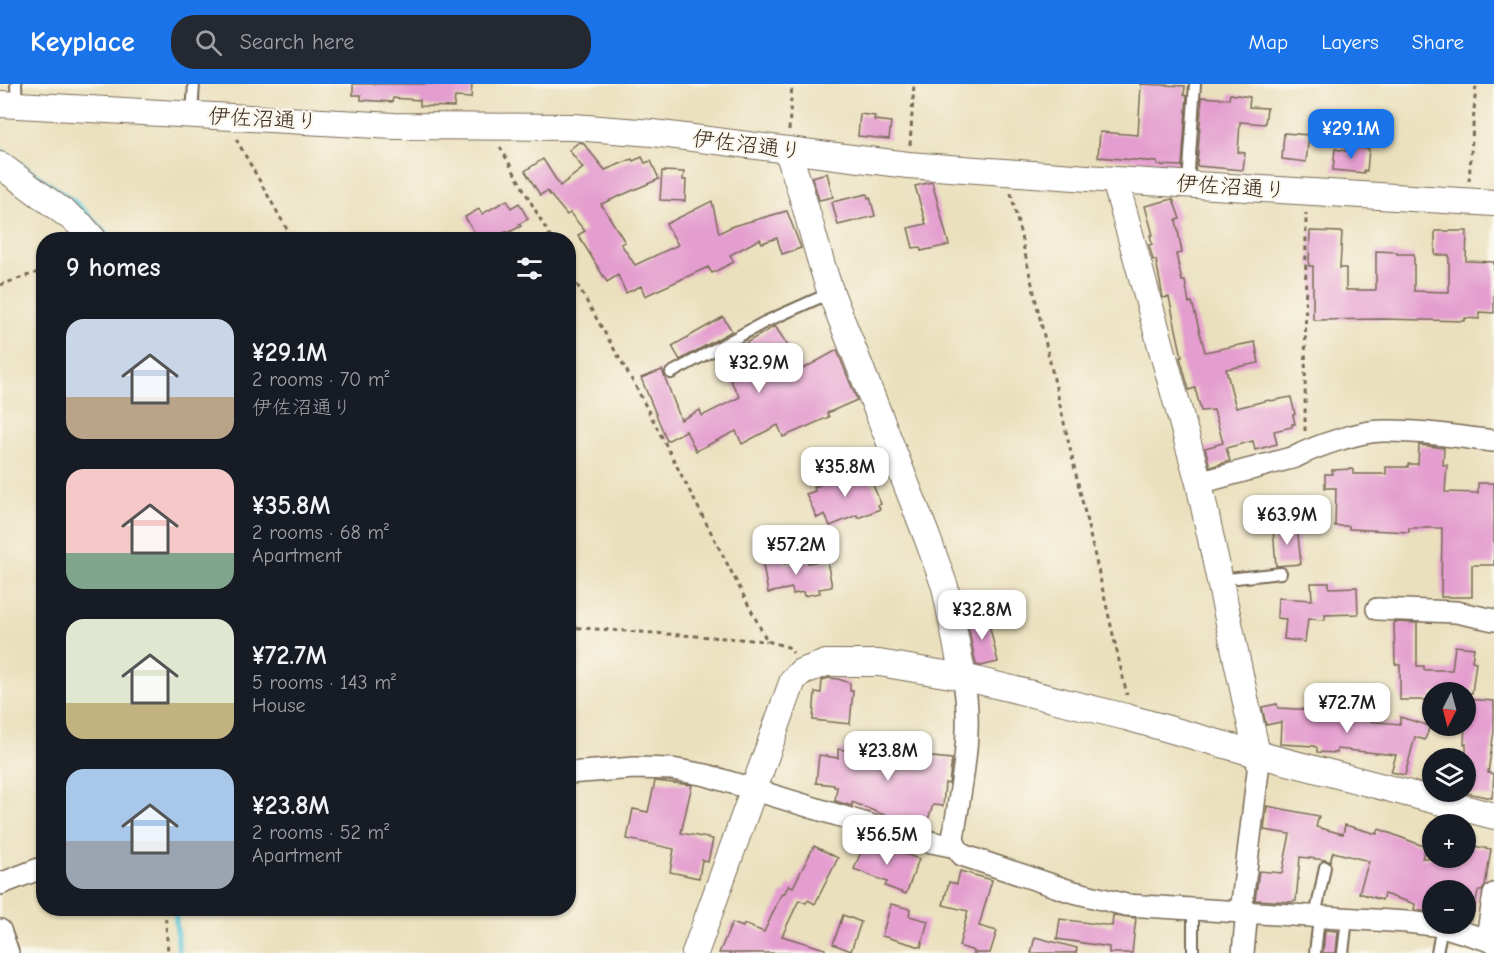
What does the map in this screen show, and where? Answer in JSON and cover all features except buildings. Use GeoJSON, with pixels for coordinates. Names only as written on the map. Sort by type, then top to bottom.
{"type":"FeatureCollection","features":[{"type":"Feature","properties":{"kind":"street","name":"伊佐沼通り"},"geometry":{"type":"LineString","coordinates":[[11,98],[192,114],[394,126],[573,127],[908,165],[1494,203]]}},
{"type":"Feature","properties":{"kind":"street"},"geometry":{"type":"LineString","coordinates":[[787,150],[795,169],[818,257],[831,293],[945,586],[967,695],[968,735],[953,839],[962,855],[1070,891],[1126,905],[1422,924]]}},
{"type":"Feature","properties":{"kind":"street"},"geometry":{"type":"LineString","coordinates":[[0,165],[73,219],[86,232]]}},
{"type":"Feature","properties":{"kind":"street"},"geometry":{"type":"LineString","coordinates":[[1115,180],[1199,483],[1257,754],[1258,771],[1244,911],[1244,953]]}},
{"type":"Feature","properties":{"kind":"street"},"geometry":{"type":"LineString","coordinates":[[1199,483],[1381,431],[1494,441]]}},
{"type":"Feature","properties":{"kind":"street"},"geometry":{"type":"LineString","coordinates":[[1377,609],[1456,612],[1494,620]]}},
{"type":"Feature","properties":{"kind":"street"},"geometry":{"type":"LineString","coordinates":[[695,953],[793,680],[801,672],[826,663],[879,663],[963,677],[1126,717],[1494,816]]}},
{"type":"Feature","properties":{"kind":"street"},"geometry":{"type":"LineString","coordinates":[[576,772],[635,768],[672,769],[706,775],[916,839],[956,847]]}},
{"type":"Feature","properties":{"kind":"street"},"geometry":{"type":"LineString","coordinates":[[0,884],[36,870]]}},
{"type":"Feature","properties":{"kind":"street"},"geometry":{"type":"LineString","coordinates":[[1469,934],[1490,940],[1494,894]]}},
{"type":"Feature","properties":{"kind":"street"},"geometry":{"type":"LineString","coordinates":[[0,930],[8,953]]}},
{"type":"Feature","properties":{"kind":"lane"},"geometry":{"type":"LineString","coordinates":[[192,114],[194,84]]}},
{"type":"Feature","properties":{"kind":"lane"},"geometry":{"type":"LineString","coordinates":[[1188,184],[1195,84]]}},
{"type":"Feature","properties":{"kind":"lane"},"geometry":{"type":"LineString","coordinates":[[671,373],[765,322],[831,293]]}},
{"type":"Feature","properties":{"kind":"lane"},"geometry":{"type":"LineString","coordinates":[[1220,580],[1281,573]]}},
{"type":"Feature","properties":{"kind":"lane"},"geometry":{"type":"LineString","coordinates":[[1315,953],[1318,894],[1325,867]]}},
{"type":"Feature","properties":{"kind":"lane"},"geometry":{"type":"LineString","coordinates":[[1193,909],[1193,953]]}},
{"type":"Feature","properties":{"kind":"lane"},"geometry":{"type":"LineString","coordinates":[[1343,953],[1347,919]]}},
{"type":"Feature","properties":{"kind":"lane"},"geometry":{"type":"LineString","coordinates":[[1437,953],[1441,934]]}},
{"type":"Feature","properties":{"kind":"path"},"geometry":{"type":"LineString","coordinates":[[787,150],[792,84]]}},
{"type":"Feature","properties":{"kind":"path"},"geometry":{"type":"LineString","coordinates":[[908,165],[914,84]]}},
{"type":"Feature","properties":{"kind":"path"},"geometry":{"type":"LineString","coordinates":[[1467,202],[1476,84]]}},
{"type":"Feature","properties":{"kind":"path"},"geometry":{"type":"LineString","coordinates":[[223,116],[288,232]]}},
{"type":"Feature","properties":{"kind":"path"},"geometry":{"type":"LineString","coordinates":[[489,127],[548,232]]}},
{"type":"Feature","properties":{"kind":"path"},"geometry":{"type":"LineString","coordinates":[[1007,172],[1130,705],[1126,717]]}},
{"type":"Feature","properties":{"kind":"path"},"geometry":{"type":"LineString","coordinates":[[1307,192],[1305,435],[1308,450]]}},
{"type":"Feature","properties":{"kind":"path"},"geometry":{"type":"LineString","coordinates":[[0,285],[36,273]]}},
{"type":"Feature","properties":{"kind":"path"},"geometry":{"type":"LineString","coordinates":[[576,283],[636,387],[767,641]]}},
{"type":"Feature","properties":{"kind":"path"},"geometry":{"type":"LineString","coordinates":[[576,628],[767,641],[788,647],[799,659],[814,667]]}},
{"type":"Feature","properties":{"kind":"path"},"geometry":{"type":"LineString","coordinates":[[165,916],[168,953]]}},
{"type":"Feature","properties":{"kind":"waterway"},"geometry":{"type":"LineString","coordinates":[[0,150],[74,201],[105,232]]}},
{"type":"Feature","properties":{"kind":"waterway"},"geometry":{"type":"LineString","coordinates":[[176,916],[179,953]]}}]}
